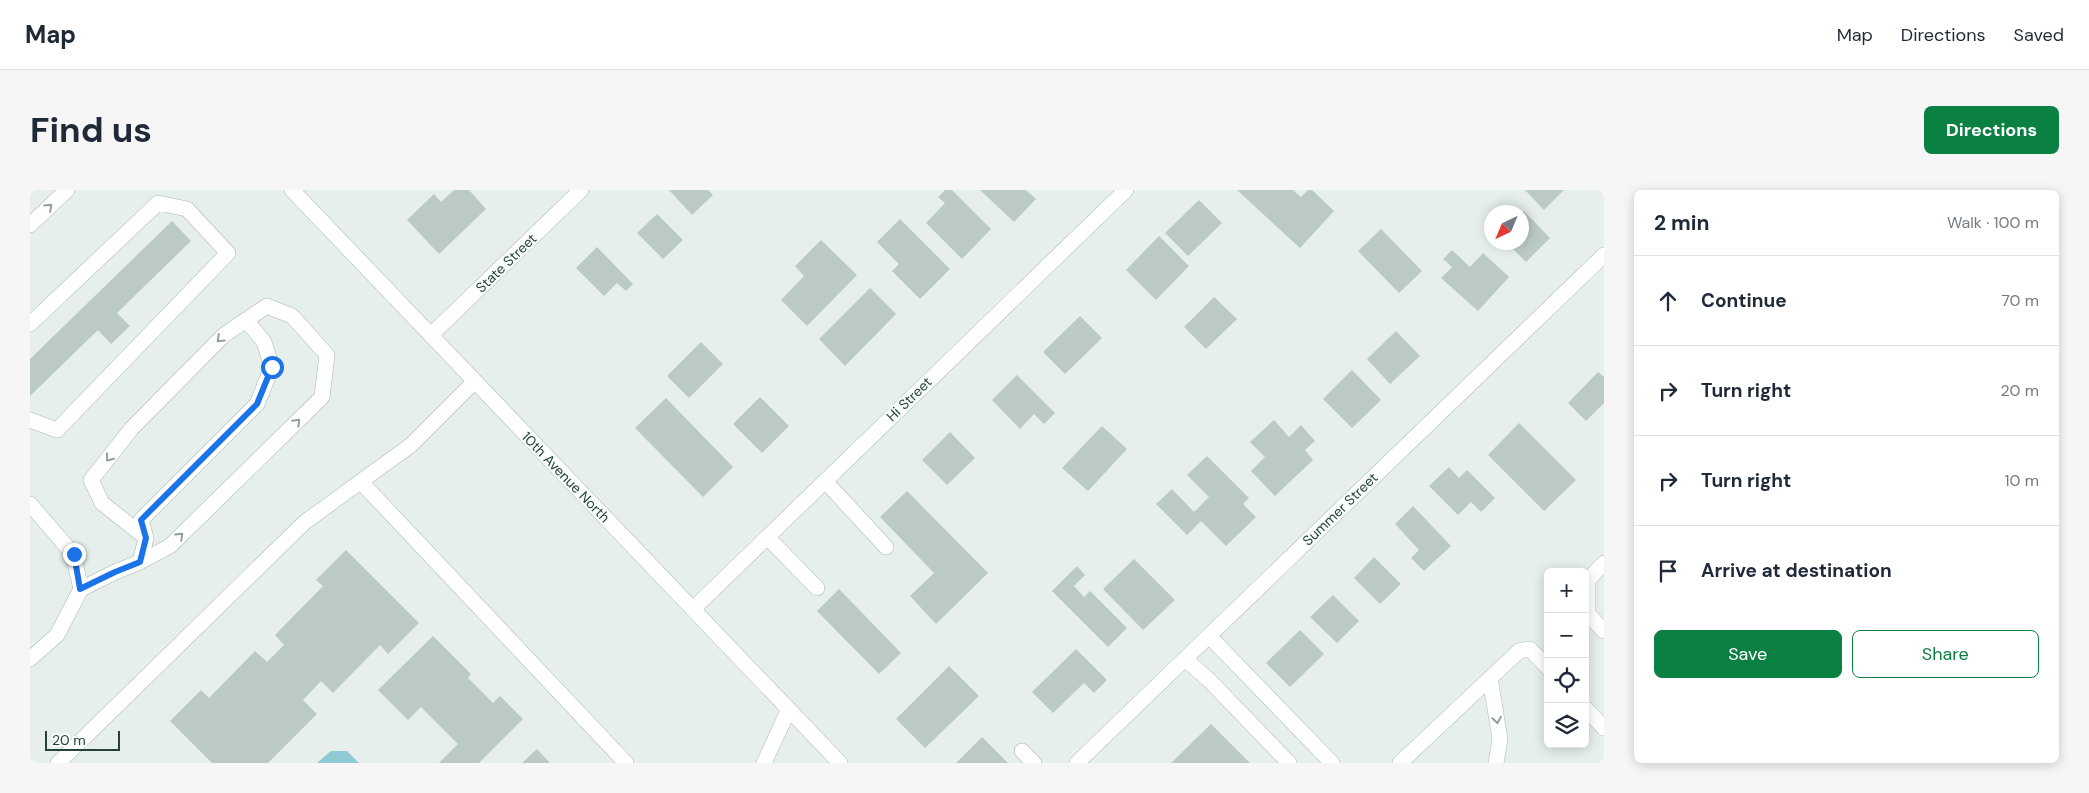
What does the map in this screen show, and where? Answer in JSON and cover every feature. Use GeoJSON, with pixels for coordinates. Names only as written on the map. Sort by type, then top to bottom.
{"type":"FeatureCollection","features":[{"type":"Feature","properties":{"kind":"street"},"geometry":{"type":"LineString","coordinates":[[30,225],[67,190]]}},
{"type":"Feature","properties":{"kind":"street","name":"10th Avenue North"},"geometry":{"type":"LineString","coordinates":[[292,190],[840,763]]}},
{"type":"Feature","properties":{"kind":"street","name":"State Street"},"geometry":{"type":"LineString","coordinates":[[431,335],[581,190]]}},
{"type":"Feature","properties":{"kind":"street","name":"Hi Street"},"geometry":{"type":"LineString","coordinates":[[693,609],[1126,190]]}},
{"type":"Feature","properties":{"kind":"street"},"geometry":{"type":"LineString","coordinates":[[30,420],[57,430],[228,253],[187,209],[158,203],[33,316]]}},
{"type":"Feature","properties":{"kind":"street","name":"Summer Street"},"geometry":{"type":"LineString","coordinates":[[1077,763],[1604,255]]}},
{"type":"Feature","properties":{"kind":"street"},"geometry":{"type":"LineString","coordinates":[[80,589],[140,562],[170,546],[322,397],[327,355],[292,316],[267,306],[224,335],[132,428],[91,480],[102,503],[146,538]]}},
{"type":"Feature","properties":{"kind":"street"},"geometry":{"type":"LineString","coordinates":[[140,562],[146,538],[141,520],[257,404],[272,367],[264,342],[246,320]]}},
{"type":"Feature","properties":{"kind":"street"},"geometry":{"type":"LineString","coordinates":[[58,763],[305,522],[411,445],[475,382]]}},
{"type":"Feature","properties":{"kind":"street"},"geometry":{"type":"LineString","coordinates":[[825,481],[886,546]]}},
{"type":"Feature","properties":{"kind":"street"},"geometry":{"type":"LineString","coordinates":[[361,482],[626,763]]}},
{"type":"Feature","properties":{"kind":"street"},"geometry":{"type":"LineString","coordinates":[[30,504],[74,554],[80,589],[57,634],[30,659]]}},
{"type":"Feature","properties":{"kind":"street"},"geometry":{"type":"LineString","coordinates":[[767,537],[817,588]]}},
{"type":"Feature","properties":{"kind":"street"},"geometry":{"type":"LineString","coordinates":[[1604,563],[1588,580],[1588,614],[1604,631]]}},
{"type":"Feature","properties":{"kind":"street"},"geometry":{"type":"LineString","coordinates":[[1209,636],[1332,763]]}},
{"type":"Feature","properties":{"kind":"street"},"geometry":{"type":"LineString","coordinates":[[1400,763],[1519,651],[1530,649],[1544,664]]}},
{"type":"Feature","properties":{"kind":"street"},"geometry":{"type":"LineString","coordinates":[[1185,659],[1210,682],[1287,763]]}},
{"type":"Feature","properties":{"kind":"street"},"geometry":{"type":"LineString","coordinates":[[1490,678],[1500,739],[1496,763]]}},
{"type":"Feature","properties":{"kind":"street"},"geometry":{"type":"LineString","coordinates":[[764,763],[789,709]]}},
{"type":"Feature","properties":{"kind":"street"},"geometry":{"type":"LineString","coordinates":[[1589,712],[1604,728]]}},
{"type":"Feature","properties":{"kind":"street"},"geometry":{"type":"LineString","coordinates":[[1022,751],[1034,763]]}},
{"type":"Feature","properties":{"kind":"water"},"geometry":{"type":"Polygon","coordinates":[[[331,751],[347,751],[359,763],[317,763],[331,751]]]}},
{"type":"Feature","properties":{"kind":"building"},"geometry":{"type":"Polygon","coordinates":[[[454,190],[469,190],[486,209],[439,254],[407,220],[434,194],[441,202],[454,190]]]}},
{"type":"Feature","properties":{"kind":"building"},"geometry":{"type":"Polygon","coordinates":[[[669,190],[708,190],[713,195],[692,215],[669,190]]]}},
{"type":"Feature","properties":{"kind":"building"},"geometry":{"type":"Polygon","coordinates":[[[945,190],[952,190],[991,229],[962,259],[926,223],[945,203],[938,197],[945,190]]]}},
{"type":"Feature","properties":{"kind":"building"},"geometry":{"type":"Polygon","coordinates":[[[980,190],[1026,190],[1036,199],[1014,222],[980,190]]]}},
{"type":"Feature","properties":{"kind":"building"},"geometry":{"type":"Polygon","coordinates":[[[1237,190],[1293,190],[1301,197],[1308,190],[1312,190],[1334,211],[1300,248],[1237,190]]]}},
{"type":"Feature","properties":{"kind":"building"},"geometry":{"type":"Polygon","coordinates":[[[1525,190],[1564,190],[1544,210],[1525,190]]]}},
{"type":"Feature","properties":{"kind":"building"},"geometry":{"type":"Polygon","coordinates":[[[1199,200],[1222,223],[1188,256],[1165,233],[1199,200]]]}},
{"type":"Feature","properties":{"kind":"building"},"geometry":{"type":"Polygon","coordinates":[[[657,214],[683,240],[663,259],[637,233],[657,214]]]}},
{"type":"Feature","properties":{"kind":"building"},"geometry":{"type":"Polygon","coordinates":[[[1529,216],[1550,238],[1526,262],[1514,250],[1529,250],[1529,216]]]}},
{"type":"Feature","properties":{"kind":"building"},"geometry":{"type":"Polygon","coordinates":[[[900,219],[950,269],[920,299],[892,271],[899,264],[877,242],[900,219]]]}},
{"type":"Feature","properties":{"kind":"building"},"geometry":{"type":"Polygon","coordinates":[[[172,221],[191,241],[117,313],[130,326],[111,344],[98,330],[30,396],[30,359],[172,221]]]}},
{"type":"Feature","properties":{"kind":"building"},"geometry":{"type":"Polygon","coordinates":[[[1381,229],[1422,271],[1399,293],[1358,251],[1381,229]]]}},
{"type":"Feature","properties":{"kind":"building"},"geometry":{"type":"Polygon","coordinates":[[[1159,236],[1189,266],[1156,300],[1126,270],[1159,236]]]}},
{"type":"Feature","properties":{"kind":"building"},"geometry":{"type":"Polygon","coordinates":[[[821,240],[857,275],[807,326],[781,300],[804,276],[795,266],[821,240]]]}},
{"type":"Feature","properties":{"kind":"building"},"geometry":{"type":"Polygon","coordinates":[[[597,247],[633,284],[626,291],[617,283],[604,296],[576,268],[597,247]]]}},
{"type":"Feature","properties":{"kind":"building"},"geometry":{"type":"Polygon","coordinates":[[[1452,250],[1470,267],[1483,253],[1509,277],[1478,311],[1441,278],[1452,267],[1443,259],[1452,250]]]}},
{"type":"Feature","properties":{"kind":"building"},"geometry":{"type":"Polygon","coordinates":[[[870,288],[896,314],[845,366],[819,339],[870,288]]]}},
{"type":"Feature","properties":{"kind":"building"},"geometry":{"type":"Polygon","coordinates":[[[1214,297],[1237,319],[1206,349],[1184,327],[1214,297]]]}},
{"type":"Feature","properties":{"kind":"building"},"geometry":{"type":"Polygon","coordinates":[[[1080,316],[1102,338],[1065,374],[1043,352],[1080,316]]]}},
{"type":"Feature","properties":{"kind":"building"},"geometry":{"type":"Polygon","coordinates":[[[1396,331],[1420,356],[1390,384],[1367,359],[1396,331]]]}},
{"type":"Feature","properties":{"kind":"building"},"geometry":{"type":"Polygon","coordinates":[[[701,342],[723,364],[689,398],[667,376],[701,342]]]}},
{"type":"Feature","properties":{"kind":"building"},"geometry":{"type":"Polygon","coordinates":[[[1352,370],[1381,400],[1352,428],[1323,399],[1352,370]]]}},
{"type":"Feature","properties":{"kind":"building"},"geometry":{"type":"Polygon","coordinates":[[[1598,372],[1604,377],[1604,403],[1586,421],[1568,403],[1598,372]]]}},
{"type":"Feature","properties":{"kind":"building"},"geometry":{"type":"Polygon","coordinates":[[[1017,375],[1055,413],[1044,424],[1034,414],[1020,429],[992,400],[1017,375]]]}},
{"type":"Feature","properties":{"kind":"building"},"geometry":{"type":"Polygon","coordinates":[[[760,397],[789,426],[762,453],[733,424],[760,397]]]}},
{"type":"Feature","properties":{"kind":"building"},"geometry":{"type":"Polygon","coordinates":[[[666,398],[733,467],[703,497],[635,428],[666,398]]]}},
{"type":"Feature","properties":{"kind":"building"},"geometry":{"type":"Polygon","coordinates":[[[1274,420],[1289,437],[1301,425],[1315,441],[1305,450],[1313,460],[1275,496],[1251,471],[1265,457],[1250,442],[1274,420]]]}},
{"type":"Feature","properties":{"kind":"building"},"geometry":{"type":"Polygon","coordinates":[[[1519,423],[1576,480],[1544,511],[1488,455],[1519,423]]]}},
{"type":"Feature","properties":{"kind":"building"},"geometry":{"type":"Polygon","coordinates":[[[1102,426],[1127,449],[1088,491],[1062,468],[1102,426]]]}},
{"type":"Feature","properties":{"kind":"building"},"geometry":{"type":"Polygon","coordinates":[[[950,432],[975,458],[947,485],[922,460],[950,432]]]}},
{"type":"Feature","properties":{"kind":"building"},"geometry":{"type":"Polygon","coordinates":[[[1207,456],[1249,498],[1243,504],[1256,517],[1226,546],[1201,521],[1187,535],[1156,504],[1172,489],[1194,512],[1209,497],[1187,475],[1207,456]]]}},
{"type":"Feature","properties":{"kind":"building"},"geometry":{"type":"Polygon","coordinates":[[[1449,467],[1459,478],[1467,470],[1495,498],[1481,512],[1471,502],[1458,515],[1429,486],[1449,467]]]}},
{"type":"Feature","properties":{"kind":"building"},"geometry":{"type":"Polygon","coordinates":[[[907,491],[988,573],[936,624],[910,596],[934,573],[880,517],[907,491]]]}},
{"type":"Feature","properties":{"kind":"building"},"geometry":{"type":"Polygon","coordinates":[[[1413,506],[1451,546],[1424,571],[1411,558],[1419,550],[1395,524],[1413,506]]]}},
{"type":"Feature","properties":{"kind":"building"},"geometry":{"type":"Polygon","coordinates":[[[346,550],[419,623],[388,654],[380,645],[333,693],[321,681],[303,700],[317,714],[268,763],[212,763],[170,721],[201,690],[209,698],[255,651],[267,662],[284,645],[275,635],[323,586],[316,580],[346,550]]]}},
{"type":"Feature","properties":{"kind":"building"},"geometry":{"type":"Polygon","coordinates":[[[1374,557],[1401,584],[1380,604],[1354,578],[1374,557]]]}},
{"type":"Feature","properties":{"kind":"building"},"geometry":{"type":"Polygon","coordinates":[[[1134,559],[1175,600],[1143,630],[1103,589],[1134,559]]]}},
{"type":"Feature","properties":{"kind":"building"},"geometry":{"type":"Polygon","coordinates":[[[1077,566],[1085,575],[1074,586],[1084,597],[1090,591],[1127,628],[1108,647],[1052,591],[1077,566]]]}},
{"type":"Feature","properties":{"kind":"building"},"geometry":{"type":"Polygon","coordinates":[[[839,589],[901,653],[879,674],[817,611],[839,589]]]}},
{"type":"Feature","properties":{"kind":"building"},"geometry":{"type":"Polygon","coordinates":[[[1333,595],[1359,621],[1337,643],[1310,617],[1333,595]]]}},
{"type":"Feature","properties":{"kind":"building"},"geometry":{"type":"Polygon","coordinates":[[[1300,630],[1324,654],[1290,687],[1266,663],[1300,630]]]}},
{"type":"Feature","properties":{"kind":"building"},"geometry":{"type":"Polygon","coordinates":[[[433,636],[471,674],[468,678],[493,703],[500,696],[523,719],[479,763],[439,763],[458,744],[421,707],[408,720],[378,690],[433,636]]]}},
{"type":"Feature","properties":{"kind":"building"},"geometry":{"type":"Polygon","coordinates":[[[1076,649],[1107,680],[1094,693],[1084,683],[1053,713],[1032,692],[1076,649]]]}},
{"type":"Feature","properties":{"kind":"building"},"geometry":{"type":"Polygon","coordinates":[[[949,666],[979,696],[925,748],[896,719],[949,666]]]}},
{"type":"Feature","properties":{"kind":"building"},"geometry":{"type":"Polygon","coordinates":[[[1211,724],[1250,763],[1171,763],[1211,724]]]}},
{"type":"Feature","properties":{"kind":"building"},"geometry":{"type":"Polygon","coordinates":[[[982,737],[1008,763],[956,763],[982,737]]]}},
{"type":"Feature","properties":{"kind":"building"},"geometry":{"type":"Polygon","coordinates":[[[537,749],[550,763],[522,763],[537,749]]]}},
{"type":"Feature","properties":{"kind":"route"},"geometry":{"type":"LineString","coordinates":[[74,554],[80,589],[140,562],[146,538],[141,520],[257,404],[272,367]]}}]}
